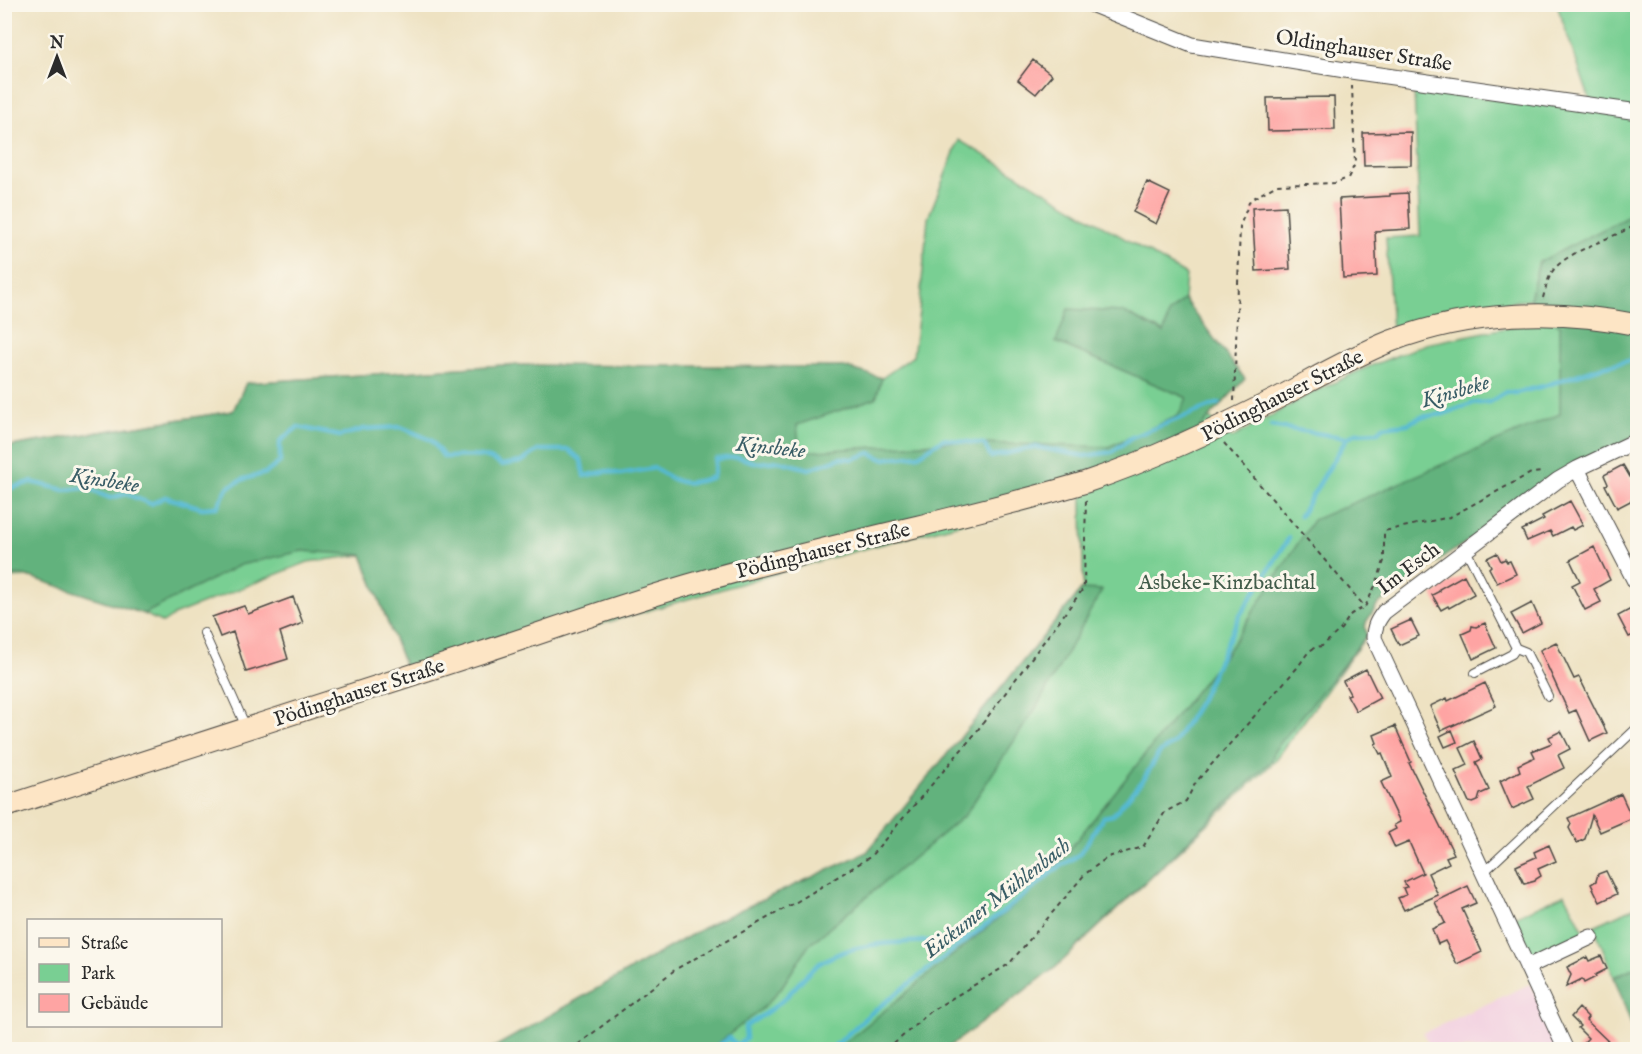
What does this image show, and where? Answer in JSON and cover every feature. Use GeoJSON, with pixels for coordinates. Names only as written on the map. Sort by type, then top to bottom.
{"type":"FeatureCollection","features":[{"type":"Feature","properties":{"kind":"street","name":"Oldinghauser Straße"},"geometry":{"type":"LineString","coordinates":[[1091,4],[1192,45],[1351,71],[1638,112]]}},
{"type":"Feature","properties":{"kind":"street","name":"Pödinghauser Straße"},"geometry":{"type":"LineString","coordinates":[[4,807],[698,582],[990,509],[1087,481],[1137,463],[1234,421],[1361,354],[1394,340],[1458,323],[1518,314],[1610,320],[1638,325]]}},
{"type":"Feature","properties":{"kind":"street","name":"Im Esch"},"geometry":{"type":"LineString","coordinates":[[1566,1050],[1374,638],[1374,628],[1384,612],[1558,480],[1638,441]]}},
{"type":"Feature","properties":{"kind":"street"},"geometry":{"type":"LineString","coordinates":[[1577,469],[1638,587]]}},
{"type":"Feature","properties":{"kind":"street"},"geometry":{"type":"LineString","coordinates":[[1527,967],[1591,938]]}},
{"type":"Feature","properties":{"kind":"lane"},"geometry":{"type":"LineString","coordinates":[[1466,550],[1516,648],[1526,652],[1548,696]]}},
{"type":"Feature","properties":{"kind":"lane"},"geometry":{"type":"LineString","coordinates":[[204,633],[247,728]]}},
{"type":"Feature","properties":{"kind":"lane"},"geometry":{"type":"LineString","coordinates":[[1475,673],[1512,654],[1516,648]]}},
{"type":"Feature","properties":{"kind":"lane"},"geometry":{"type":"LineString","coordinates":[[1484,872],[1638,727]]}},
{"type":"Feature","properties":{"kind":"path"},"geometry":{"type":"LineString","coordinates":[[4,19],[12,4]]}},
{"type":"Feature","properties":{"kind":"path"},"geometry":{"type":"LineString","coordinates":[[1234,421],[1240,226],[1250,200],[1277,185],[1335,183],[1348,178],[1355,164],[1351,71]]}},
{"type":"Feature","properties":{"kind":"path"},"geometry":{"type":"LineString","coordinates":[[1543,314],[1543,297],[1547,282],[1556,267],[1570,256],[1638,224]]}},
{"type":"Feature","properties":{"kind":"path"},"geometry":{"type":"LineString","coordinates":[[1214,430],[1365,607]]}},
{"type":"Feature","properties":{"kind":"path"},"geometry":{"type":"LineString","coordinates":[[887,1050],[931,1011],[1009,964],[1085,874],[1108,857],[1143,847],[1165,812],[1186,801],[1196,782],[1297,668],[1308,650],[1315,646],[1322,646],[1341,629],[1351,614],[1365,607],[1384,561],[1384,531],[1450,517],[1531,473],[1550,471]]}},
{"type":"Feature","properties":{"kind":"path"},"geometry":{"type":"LineString","coordinates":[[571,1050],[676,969],[798,901],[870,857],[974,735],[1083,589],[1087,481]]}},
{"type":"Feature","properties":{"kind":"shaded area"},"geometry":{"type":"Polygon","coordinates":[[[1530,984],[1560,1049],[1431,1049],[1423,1033],[1530,984]]]}},
{"type":"Feature","properties":{"kind":"green space","name":"Asbeke-Kinzbachtal"},"geometry":{"type":"Polygon","coordinates":[[[1557,5],[1637,5],[1637,434],[1457,548],[1378,604],[1366,622],[1367,635],[1275,761],[1056,967],[946,1049],[491,1049],[714,922],[867,852],[1082,589],[1082,492],[829,558],[457,666],[406,670],[362,555],[308,562],[176,614],[163,623],[144,614],[32,577],[5,578],[5,447],[233,411],[246,383],[504,365],[844,367],[882,378],[913,356],[928,218],[959,140],[1186,275],[1184,299],[1169,313],[1164,333],[1123,312],[1136,364],[1187,398],[1232,438],[1308,395],[1363,369],[1426,344],[1540,321],[1539,262],[1530,299],[1442,313],[1392,330],[1386,238],[1420,236],[1414,89],[1545,105],[1591,103],[1557,5]]]}},
{"type":"Feature","properties":{"kind":"green space"},"geometry":{"type":"Polygon","coordinates":[[[1637,212],[1637,434],[1457,548],[1378,604],[1366,622],[1367,635],[1274,751],[1272,760],[1056,967],[946,1049],[836,1050],[1044,881],[1227,652],[1313,520],[1560,414],[1560,325],[1548,318],[1530,299],[1539,262],[1637,212]]]}},
{"type":"Feature","properties":{"kind":"green space"},"geometry":{"type":"Polygon","coordinates":[[[1184,299],[1245,379],[1197,431],[1036,491],[406,670],[362,555],[302,551],[240,565],[144,614],[24,575],[5,576],[5,447],[233,411],[246,383],[504,365],[844,367],[882,378],[876,398],[797,425],[800,452],[952,442],[1108,447],[1178,416],[1187,398],[1056,342],[1068,309],[1123,312],[1164,333],[1169,313],[1184,299]]]}},
{"type":"Feature","properties":{"kind":"green space"},"geometry":{"type":"Polygon","coordinates":[[[1082,589],[1102,590],[1036,708],[965,815],[809,945],[781,988],[765,1006],[711,1049],[491,1049],[714,922],[867,852],[1082,589]]]}},
{"type":"Feature","properties":{"kind":"green space"},"geometry":{"type":"Polygon","coordinates":[[[1565,894],[1586,935],[1532,961],[1512,918],[1565,894]]]}},
{"type":"Feature","properties":{"kind":"green space"},"geometry":{"type":"Polygon","coordinates":[[[1637,906],[1637,966],[1614,977],[1594,926],[1637,906]]]}},
{"type":"Feature","properties":{"kind":"green space"},"geometry":{"type":"Polygon","coordinates":[[[1637,966],[1637,1040],[1614,977],[1637,966]]]}},
{"type":"Feature","properties":{"kind":"building"},"geometry":{"type":"Polygon","coordinates":[[[1033,60],[1052,75],[1036,94],[1018,80],[1033,60]]]}},
{"type":"Feature","properties":{"kind":"building"},"geometry":{"type":"Polygon","coordinates":[[[1334,97],[1335,130],[1268,131],[1267,98],[1334,97]]]}},
{"type":"Feature","properties":{"kind":"building"},"geometry":{"type":"Polygon","coordinates":[[[1411,132],[1411,165],[1364,166],[1363,133],[1411,132]]]}},
{"type":"Feature","properties":{"kind":"building"},"geometry":{"type":"Polygon","coordinates":[[[1147,182],[1170,193],[1156,224],[1133,212],[1147,182]]]}},
{"type":"Feature","properties":{"kind":"building"},"geometry":{"type":"Polygon","coordinates":[[[1408,193],[1410,229],[1375,231],[1377,276],[1343,278],[1339,199],[1408,193]]]}},
{"type":"Feature","properties":{"kind":"building"},"geometry":{"type":"Polygon","coordinates":[[[1286,206],[1290,269],[1256,271],[1252,208],[1286,206]]]}},
{"type":"Feature","properties":{"kind":"building"},"geometry":{"type":"Polygon","coordinates":[[[1623,465],[1633,482],[1638,480],[1638,497],[1617,508],[1605,485],[1608,484],[1604,475],[1623,465]]]}},
{"type":"Feature","properties":{"kind":"building"},"geometry":{"type":"Polygon","coordinates":[[[1570,501],[1583,525],[1573,530],[1571,527],[1553,536],[1550,531],[1527,541],[1522,530],[1544,519],[1542,516],[1570,501]]]}},
{"type":"Feature","properties":{"kind":"building"},"geometry":{"type":"Polygon","coordinates":[[[1594,547],[1610,580],[1594,589],[1601,602],[1585,610],[1572,585],[1580,581],[1570,560],[1594,547]]]}},
{"type":"Feature","properties":{"kind":"building"},"geometry":{"type":"Polygon","coordinates":[[[1497,553],[1501,561],[1505,559],[1507,562],[1510,561],[1516,574],[1497,583],[1489,568],[1491,566],[1487,558],[1497,553]]]}},
{"type":"Feature","properties":{"kind":"building"},"geometry":{"type":"Polygon","coordinates":[[[1464,575],[1474,594],[1441,610],[1432,595],[1464,575]]]}},
{"type":"Feature","properties":{"kind":"building"},"geometry":{"type":"Polygon","coordinates":[[[293,597],[303,623],[280,632],[288,659],[246,672],[233,632],[220,637],[212,617],[244,606],[248,614],[293,597]]]}},
{"type":"Feature","properties":{"kind":"building"},"geometry":{"type":"Polygon","coordinates":[[[1532,603],[1541,623],[1522,633],[1511,614],[1532,603]]]}},
{"type":"Feature","properties":{"kind":"building"},"geometry":{"type":"Polygon","coordinates":[[[1631,609],[1638,620],[1638,633],[1629,637],[1618,616],[1631,609]]]}},
{"type":"Feature","properties":{"kind":"building"},"geometry":{"type":"Polygon","coordinates":[[[1411,620],[1419,636],[1399,645],[1391,629],[1411,620]]]}},
{"type":"Feature","properties":{"kind":"building"},"geometry":{"type":"Polygon","coordinates":[[[1485,623],[1496,648],[1473,659],[1462,634],[1471,630],[1472,626],[1476,627],[1485,623]]]}},
{"type":"Feature","properties":{"kind":"building"},"geometry":{"type":"Polygon","coordinates":[[[1556,642],[1574,679],[1579,677],[1607,733],[1590,741],[1576,710],[1569,713],[1540,650],[1556,642]]]}},
{"type":"Feature","properties":{"kind":"building"},"geometry":{"type":"Polygon","coordinates":[[[1366,669],[1380,698],[1356,711],[1347,695],[1350,694],[1343,681],[1366,669]]]}},
{"type":"Feature","properties":{"kind":"building"},"geometry":{"type":"Polygon","coordinates":[[[1485,683],[1496,706],[1441,731],[1430,706],[1447,698],[1448,701],[1485,683]]]}},
{"type":"Feature","properties":{"kind":"building"},"geometry":{"type":"Polygon","coordinates":[[[1395,726],[1411,762],[1409,763],[1454,854],[1446,857],[1449,863],[1428,873],[1438,895],[1404,910],[1398,898],[1406,895],[1403,888],[1407,887],[1404,882],[1423,873],[1409,842],[1395,848],[1388,833],[1396,829],[1394,825],[1400,822],[1381,782],[1392,777],[1382,753],[1380,754],[1375,744],[1377,743],[1374,735],[1395,726]]]}},
{"type":"Feature","properties":{"kind":"building"},"geometry":{"type":"Polygon","coordinates":[[[1452,730],[1457,742],[1445,747],[1440,736],[1452,730]]]}},
{"type":"Feature","properties":{"kind":"building"},"geometry":{"type":"Polygon","coordinates":[[[1561,731],[1570,749],[1558,755],[1564,768],[1528,786],[1534,799],[1512,809],[1500,781],[1520,771],[1518,765],[1535,757],[1532,751],[1552,743],[1549,737],[1561,731]]]}},
{"type":"Feature","properties":{"kind":"building"},"geometry":{"type":"Polygon","coordinates":[[[1474,741],[1482,759],[1476,762],[1489,790],[1480,794],[1478,801],[1473,803],[1469,802],[1455,771],[1468,765],[1460,748],[1474,741]]]}},
{"type":"Feature","properties":{"kind":"building"},"geometry":{"type":"Polygon","coordinates":[[[1621,794],[1632,818],[1600,832],[1592,815],[1585,839],[1577,843],[1569,828],[1571,824],[1568,818],[1621,794]]]}},
{"type":"Feature","properties":{"kind":"building"},"geometry":{"type":"Polygon","coordinates":[[[1549,845],[1556,861],[1538,869],[1541,876],[1535,881],[1524,884],[1516,866],[1536,857],[1534,852],[1549,845]]]}},
{"type":"Feature","properties":{"kind":"building"},"geometry":{"type":"Polygon","coordinates":[[[1606,871],[1617,894],[1600,902],[1591,884],[1596,881],[1598,874],[1606,871]]]}},
{"type":"Feature","properties":{"kind":"building"},"geometry":{"type":"Polygon","coordinates":[[[1468,886],[1476,903],[1462,909],[1482,952],[1457,964],[1445,941],[1438,944],[1432,929],[1445,923],[1435,902],[1468,886]]]}},
{"type":"Feature","properties":{"kind":"building"},"geometry":{"type":"Polygon","coordinates":[[[1601,956],[1607,969],[1584,983],[1582,979],[1566,987],[1571,975],[1567,967],[1587,957],[1589,961],[1601,956]]]}},
{"type":"Feature","properties":{"kind":"building"},"geometry":{"type":"Polygon","coordinates":[[[1579,1008],[1588,1017],[1586,1020],[1617,1050],[1577,1050],[1588,1038],[1571,1017],[1579,1008]]]}},
{"type":"Feature","properties":{"kind":"waterway","name":"Kinsbeke"},"geometry":{"type":"LineString","coordinates":[[1271,426],[1347,438],[1356,433],[1378,432],[1383,427],[1407,424],[1421,417],[1444,414],[1471,404],[1490,402],[1506,392],[1516,393],[1544,386],[1631,360],[1635,343],[1638,344]]}},
{"type":"Feature","properties":{"kind":"waterway","name":"Kinsbeke"},"geometry":{"type":"LineString","coordinates":[[4,490],[31,482],[65,490],[85,488],[110,498],[126,494],[151,504],[165,497],[202,508],[217,507],[228,487],[244,479],[266,473],[280,462],[280,441],[298,427],[340,436],[364,429],[401,427],[431,440],[444,457],[481,457],[501,465],[521,462],[539,450],[569,450],[581,460],[584,476],[607,471],[620,474],[655,468],[676,481],[689,483],[713,477],[716,459],[738,457],[757,463],[779,461],[809,469],[840,458],[853,459],[870,453],[883,459],[919,455],[943,439],[984,444],[991,457],[1035,447],[1084,456],[1112,452],[1132,437],[1219,403]]}},
{"type":"Feature","properties":{"kind":"waterway","name":"Eickumer Mühlenbach"},"geometry":{"type":"LineString","coordinates":[[1300,516],[1347,438]]}},
{"type":"Feature","properties":{"kind":"waterway","name":"Eickumer Mühlenbach"},"geometry":{"type":"LineString","coordinates":[[830,1050],[870,1014],[1053,871],[1080,854],[1103,817],[1113,815],[1145,777],[1159,753],[1174,743],[1200,701],[1240,615],[1289,538]]}},
{"type":"Feature","properties":{"kind":"waterway"},"geometry":{"type":"LineString","coordinates":[[712,1050],[729,1038],[737,1045],[746,1039],[745,1027],[781,1001],[810,971],[827,959],[843,952],[878,944],[968,937]]}}]}
